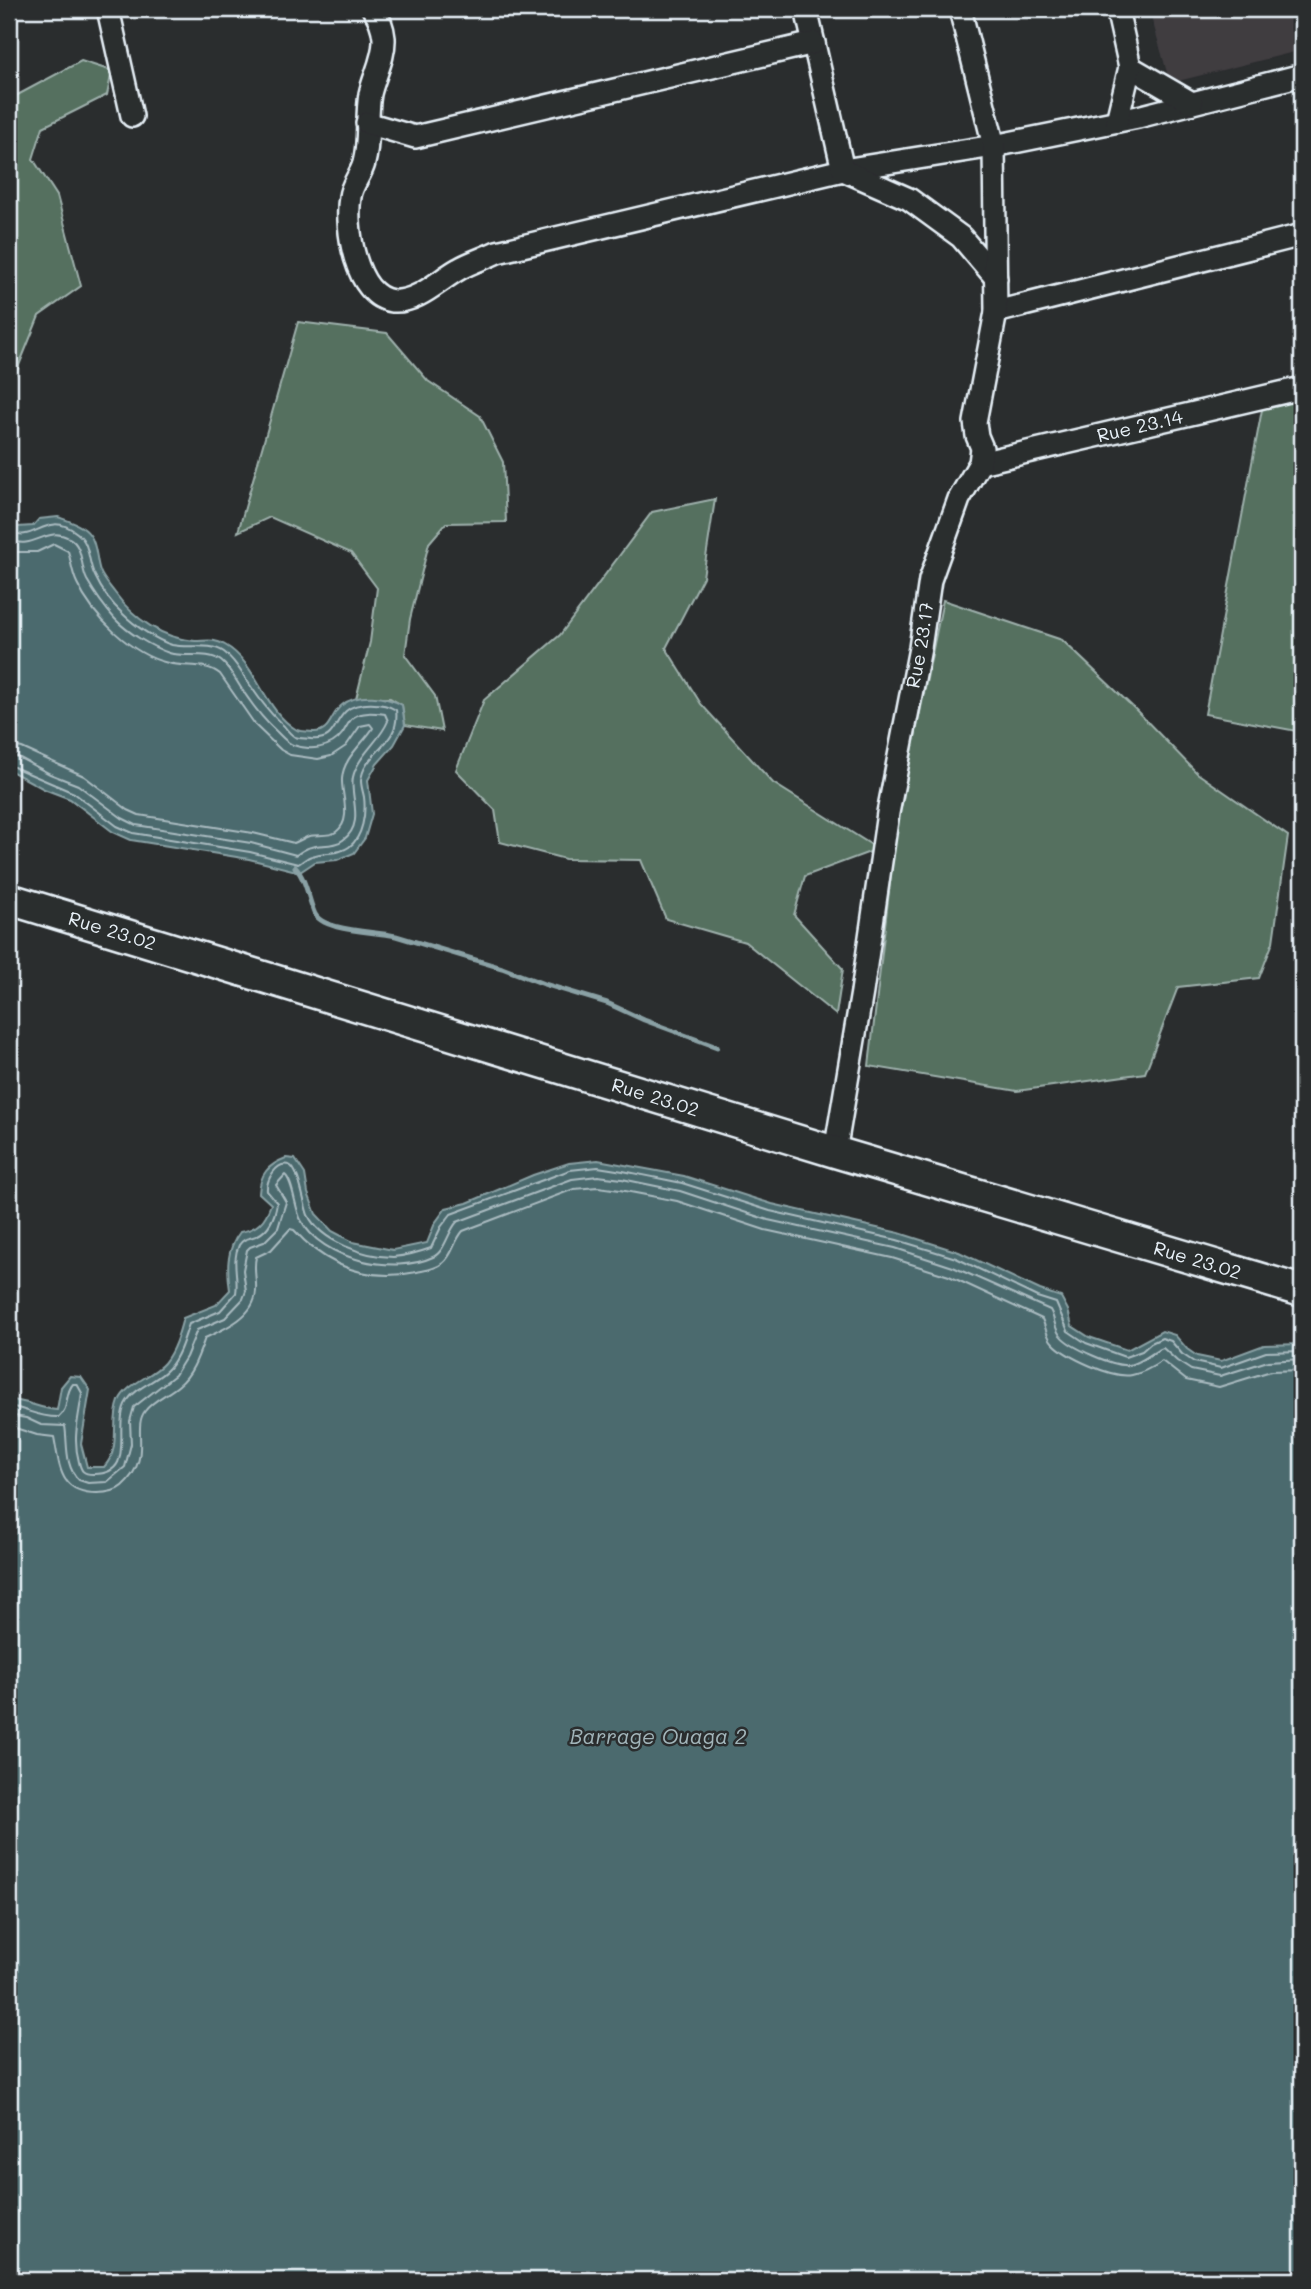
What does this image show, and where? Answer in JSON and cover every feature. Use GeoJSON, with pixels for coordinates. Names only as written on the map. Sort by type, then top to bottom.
{"type":"FeatureCollection","features":[{"type":"Feature","properties":{"kind":"street"},"geometry":{"type":"LineString","coordinates":[[108,9],[132,116]]}},
{"type":"Feature","properties":{"kind":"street"},"geometry":{"type":"LineString","coordinates":[[373,9],[381,23],[384,49],[370,93],[366,122],[366,155],[350,195],[348,219],[363,282],[371,291],[393,301],[413,297],[459,269],[498,252],[843,170],[994,146],[1117,121],[1302,75]]}},
{"type":"Feature","properties":{"kind":"street"},"geometry":{"type":"LineString","coordinates":[[806,9],[843,170]]}},
{"type":"Feature","properties":{"kind":"street"},"geometry":{"type":"LineString","coordinates":[[960,9],[994,146],[996,312],[975,422],[982,448],[980,463]]}},
{"type":"Feature","properties":{"kind":"street"},"geometry":{"type":"LineString","coordinates":[[1117,9],[1130,67],[1117,121]]}},
{"type":"Feature","properties":{"kind":"street"},"geometry":{"type":"LineString","coordinates":[[366,122],[415,137],[814,43]]}},
{"type":"Feature","properties":{"kind":"street"},"geometry":{"type":"LineString","coordinates":[[1130,67],[1192,103]]}},
{"type":"Feature","properties":{"kind":"street"},"geometry":{"type":"LineString","coordinates":[[843,170],[909,198],[961,237],[996,278]]}},
{"type":"Feature","properties":{"kind":"street"},"geometry":{"type":"LineString","coordinates":[[996,312],[1302,235]]}},
{"type":"Feature","properties":{"kind":"street","name":"Rue 23.14"},"geometry":{"type":"LineString","coordinates":[[980,463],[1302,388]]}},
{"type":"Feature","properties":{"kind":"street","name":"Rue 23.17"},"geometry":{"type":"LineString","coordinates":[[835,1152],[888,813],[920,648],[930,580],[959,499],[980,463]]}},
{"type":"Feature","properties":{"kind":"street","name":"Rue 23.02"},"geometry":{"type":"LineString","coordinates":[[9,899],[835,1152],[1302,1291]]}},
{"type":"Feature","properties":{"kind":"shaded area"},"geometry":{"type":"Polygon","coordinates":[[[1149,9],[1302,9],[1302,50],[1170,83],[1149,9]]]}},
{"type":"Feature","properties":{"kind":"green space"},"geometry":{"type":"Polygon","coordinates":[[[81,61],[112,71],[107,95],[43,127],[33,159],[57,196],[81,286],[39,316],[9,390],[10,99],[81,61]]]}},
{"type":"Feature","properties":{"kind":"green space"},"geometry":{"type":"Polygon","coordinates":[[[298,322],[387,333],[428,381],[480,416],[503,462],[506,522],[446,523],[429,543],[410,619],[405,655],[435,696],[442,731],[405,725],[402,705],[390,698],[356,699],[370,642],[377,588],[351,553],[270,517],[238,532],[298,322]]]}},
{"type":"Feature","properties":{"kind":"green space"},"geometry":{"type":"Polygon","coordinates":[[[1302,395],[1302,732],[1205,714],[1263,404],[1302,395]]]}},
{"type":"Feature","properties":{"kind":"green space"},"geometry":{"type":"Polygon","coordinates":[[[715,499],[703,577],[666,648],[701,704],[773,783],[878,849],[805,876],[794,915],[843,969],[836,1015],[745,942],[666,919],[641,860],[565,859],[500,842],[495,810],[456,770],[484,700],[560,635],[652,512],[715,499]]]}},
{"type":"Feature","properties":{"kind":"green space"},"geometry":{"type":"Polygon","coordinates":[[[943,600],[1062,640],[1197,773],[1288,836],[1273,942],[1259,978],[1178,987],[1145,1073],[1017,1091],[869,1066],[896,830],[943,600]]]}},
{"type":"Feature","properties":{"kind":"water"},"geometry":{"type":"Polygon","coordinates":[[[58,517],[80,526],[90,535],[101,574],[131,611],[160,632],[183,639],[214,641],[225,645],[245,663],[276,711],[297,730],[313,732],[323,729],[342,705],[356,698],[388,699],[402,705],[405,725],[368,780],[372,814],[365,838],[354,853],[337,860],[315,862],[300,872],[249,859],[131,840],[113,832],[70,799],[44,789],[9,770],[9,521],[17,527],[33,526],[39,519],[58,517]]]}},
{"type":"Feature","properties":{"kind":"water","name":"Barrage Ouaga 2"},"geometry":{"type":"Polygon","coordinates":[[[286,1158],[295,1159],[305,1174],[308,1193],[316,1214],[332,1231],[353,1242],[393,1250],[427,1243],[435,1223],[446,1208],[467,1203],[569,1163],[598,1160],[684,1176],[772,1204],[899,1233],[959,1252],[1061,1297],[1072,1326],[1089,1337],[1127,1350],[1162,1331],[1175,1335],[1197,1356],[1221,1361],[1264,1345],[1302,1344],[1302,2280],[9,2280],[9,1400],[57,1410],[61,1387],[70,1376],[81,1377],[90,1390],[81,1444],[87,1467],[104,1467],[113,1452],[119,1401],[128,1389],[168,1358],[183,1318],[216,1305],[230,1290],[228,1267],[232,1246],[240,1232],[252,1229],[266,1215],[271,1204],[259,1193],[261,1180],[270,1167],[286,1158]]]}},
{"type":"Feature","properties":{"kind":"waterway"},"geometry":{"type":"LineString","coordinates":[[295,867],[314,912],[319,919],[327,923],[350,930],[396,936],[502,968],[607,1003],[717,1047]]}}]}
